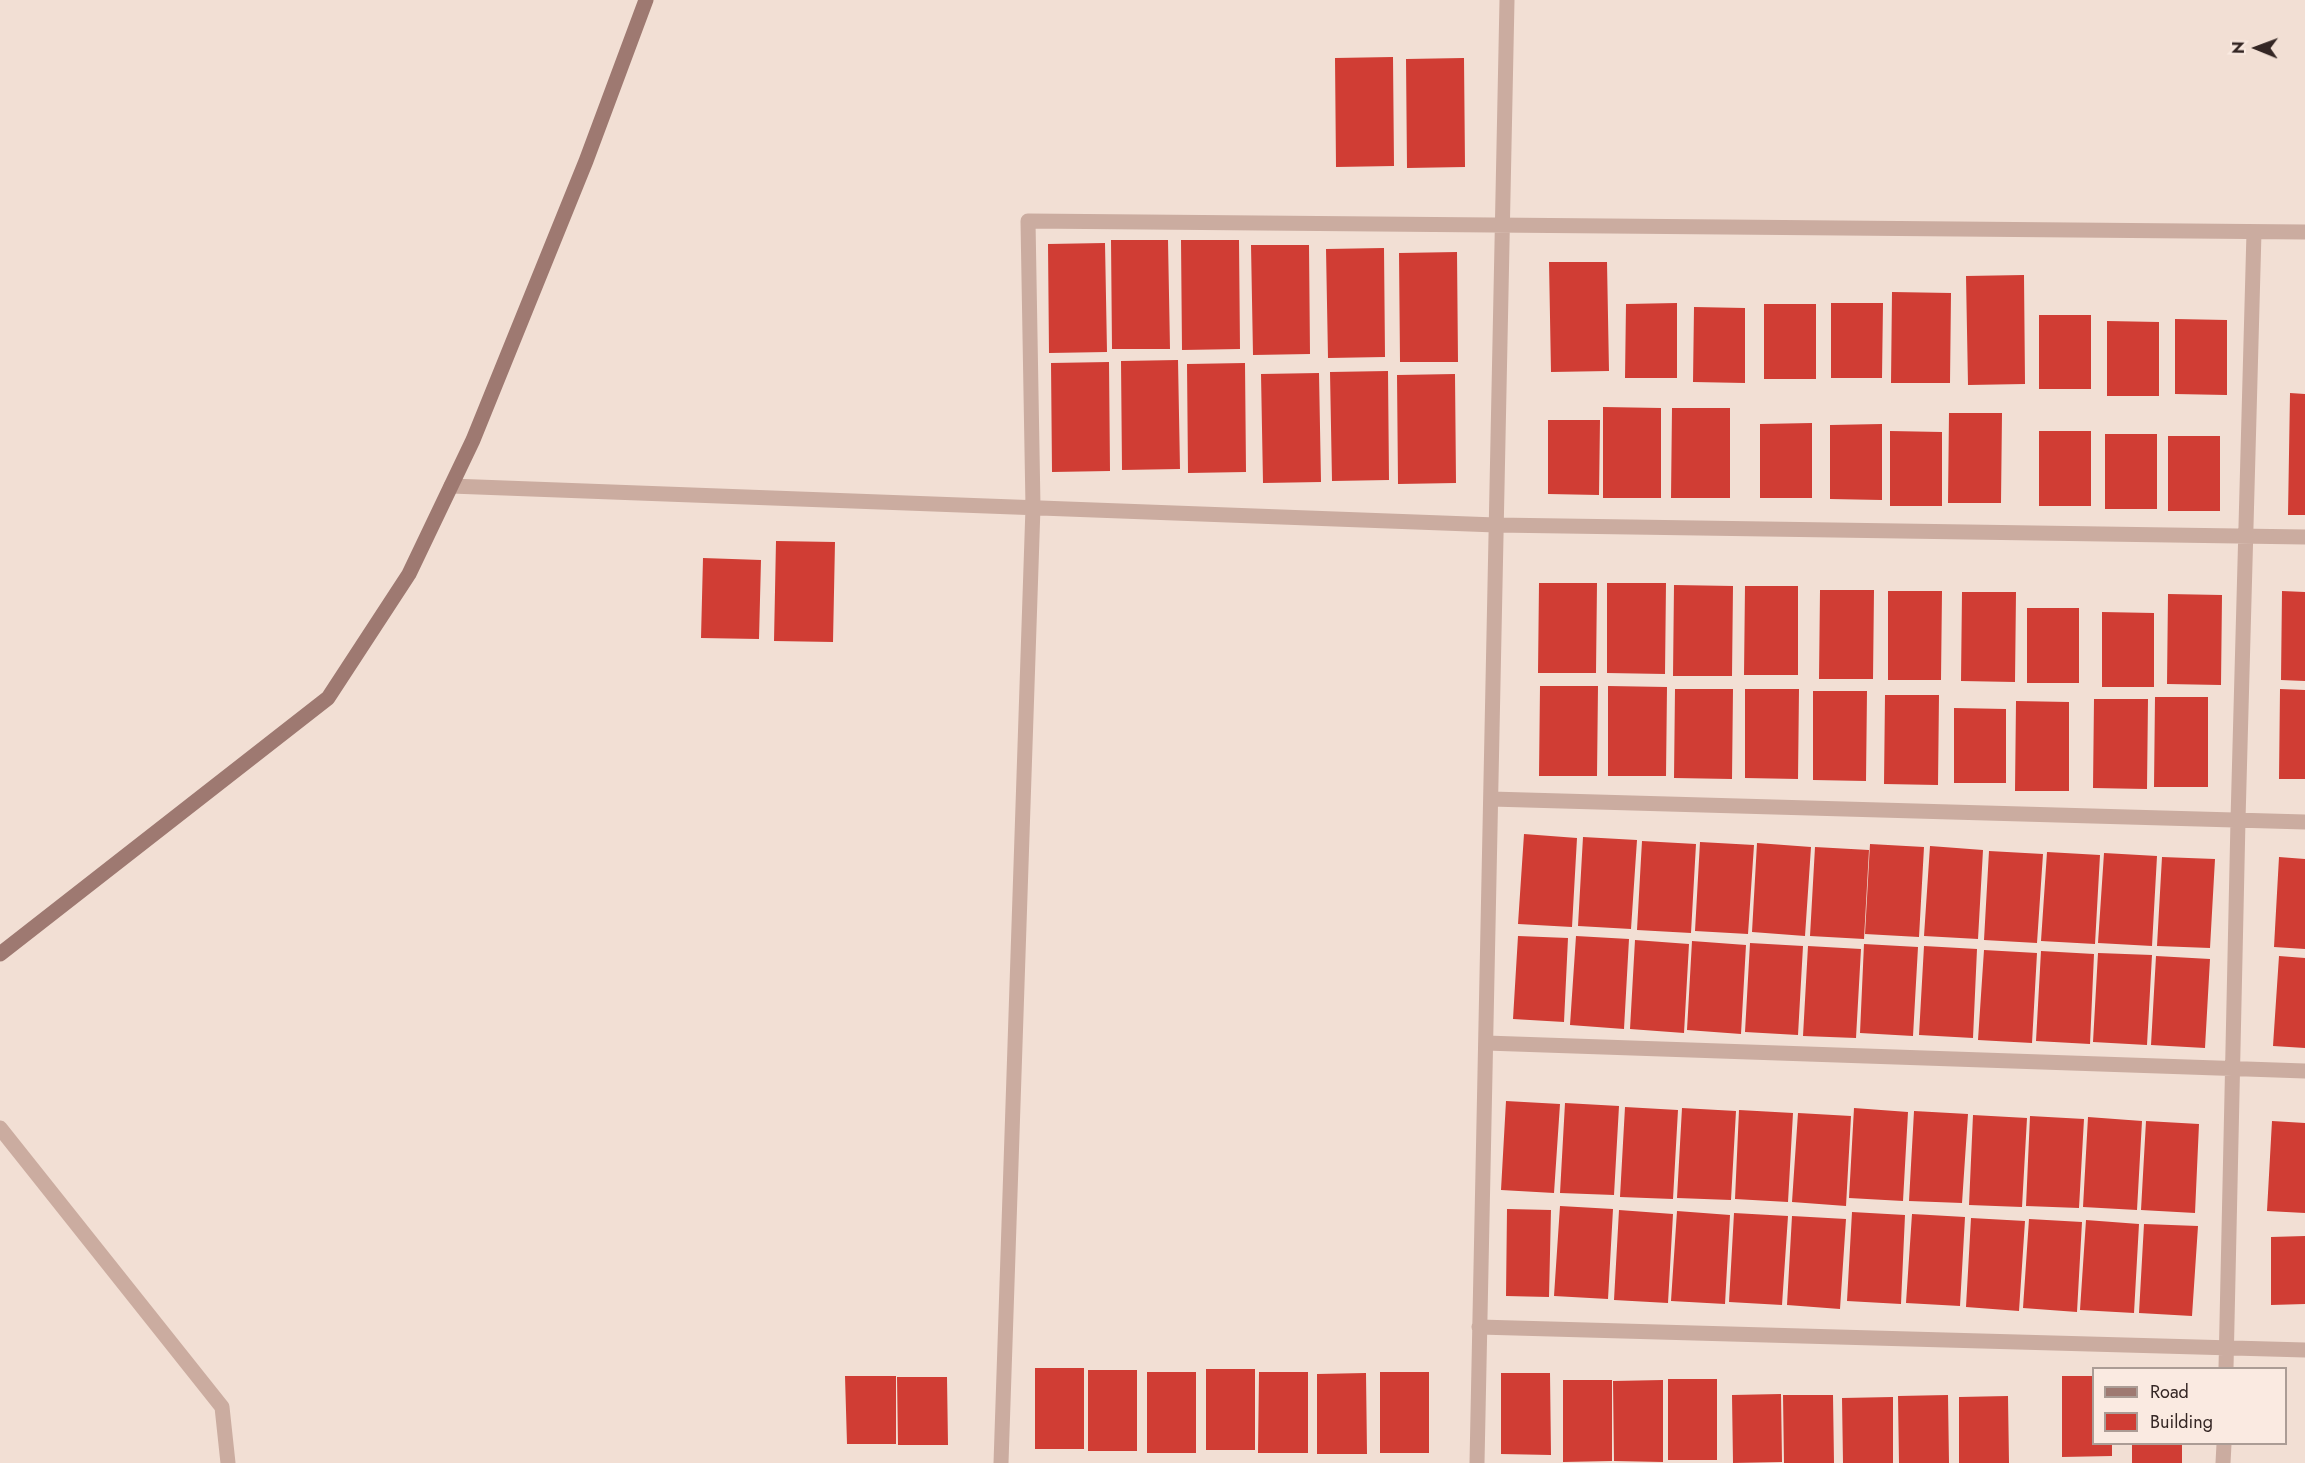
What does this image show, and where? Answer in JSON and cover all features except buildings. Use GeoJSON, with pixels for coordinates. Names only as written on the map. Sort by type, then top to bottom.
{"type":"FeatureCollection","features":[{"type":"Feature","properties":{"kind":"main road"},"geometry":{"type":"LineString","coordinates":[[0,954],[328,698],[409,574],[473,440],[586,161],[646,0]]}},
{"type":"Feature","properties":{"kind":"street"},"geometry":{"type":"LineString","coordinates":[[1477,1463],[1507,0]]}},
{"type":"Feature","properties":{"kind":"street"},"geometry":{"type":"LineString","coordinates":[[1001,1463],[1033,507],[1028,221],[2305,232]]}},
{"type":"Feature","properties":{"kind":"street"},"geometry":{"type":"LineString","coordinates":[[2226,1367],[2254,231]]}},
{"type":"Feature","properties":{"kind":"street"},"geometry":{"type":"LineString","coordinates":[[451,486],[1496,525],[2305,537]]}},
{"type":"Feature","properties":{"kind":"street"},"geometry":{"type":"LineString","coordinates":[[1491,799],[2305,822]]}},
{"type":"Feature","properties":{"kind":"street"},"geometry":{"type":"LineString","coordinates":[[1486,1043],[2305,1071]]}},
{"type":"Feature","properties":{"kind":"street"},"geometry":{"type":"LineString","coordinates":[[0,1128],[222,1407],[228,1463]]}},
{"type":"Feature","properties":{"kind":"street"},"geometry":{"type":"LineString","coordinates":[[1479,1327],[2305,1350]]}},
{"type":"Feature","properties":{"kind":"street"},"geometry":{"type":"LineString","coordinates":[[2223,1463],[2224,1445]]}}]}
